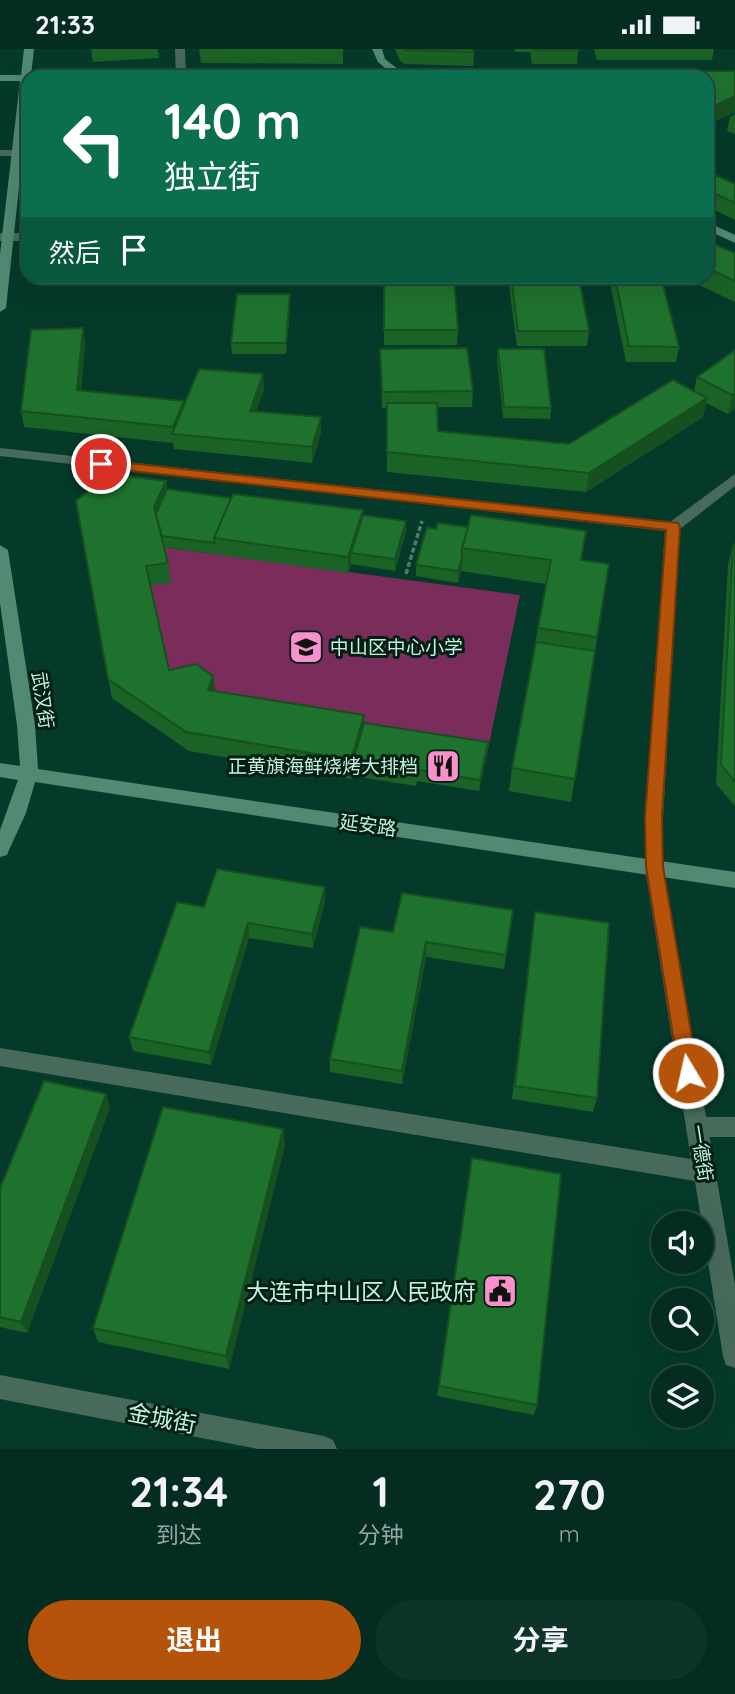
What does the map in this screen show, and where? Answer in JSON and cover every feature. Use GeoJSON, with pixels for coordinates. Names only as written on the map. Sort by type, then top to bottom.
{"type":"FeatureCollection","features":[{"type":"Feature","properties":{"kind":"main road"},"geometry":{"type":"LineString","coordinates":[[27,70],[29,49]]}},
{"type":"Feature","properties":{"kind":"main road"},"geometry":{"type":"LineString","coordinates":[[377,49],[381,60],[393,70]]}},
{"type":"Feature","properties":{"kind":"main road"},"geometry":{"type":"LineString","coordinates":[[0,78],[21,77]]}},
{"type":"Feature","properties":{"kind":"main road"},"geometry":{"type":"LineString","coordinates":[[0,308],[4,237],[21,119]]}},
{"type":"Feature","properties":{"kind":"main road"},"geometry":{"type":"LineString","coordinates":[[714,230],[735,239]]}},
{"type":"Feature","properties":{"kind":"main road","name":"武汉街"},"geometry":{"type":"LineString","coordinates":[[0,550],[26,725],[29,774],[17,813],[0,850]]}},
{"type":"Feature","properties":{"kind":"main road","name":"延安路"},"geometry":{"type":"LineString","coordinates":[[0,770],[735,880]]}},
{"type":"Feature","properties":{"kind":"street"},"geometry":{"type":"LineString","coordinates":[[180,49],[181,70]]}},
{"type":"Feature","properties":{"kind":"street"},"geometry":{"type":"LineString","coordinates":[[0,153],[17,153]]}},
{"type":"Feature","properties":{"kind":"street"},"geometry":{"type":"LineString","coordinates":[[0,452],[673,527],[735,479]]}},
{"type":"Feature","properties":{"kind":"street","name":"一德街"},"geometry":{"type":"LineString","coordinates":[[673,527],[654,817],[654,867],[735,1356]]}},
{"type":"Feature","properties":{"kind":"street"},"geometry":{"type":"LineString","coordinates":[[0,1057],[705,1173]]}},
{"type":"Feature","properties":{"kind":"street"},"geometry":{"type":"LineString","coordinates":[[697,1128],[735,1127]]}},
{"type":"Feature","properties":{"kind":"street","name":"金城街"},"geometry":{"type":"LineString","coordinates":[[0,1387],[324,1449]]}},
{"type":"Feature","properties":{"kind":"path"},"geometry":{"type":"LineString","coordinates":[[406,574],[423,521]]}},
{"type":"Feature","properties":{"kind":"shaded area"},"geometry":{"type":"Polygon","coordinates":[[[162,547],[520,595],[487,754],[211,709],[172,689],[149,585],[162,547]]]}},
{"type":"Feature","properties":{"kind":"building"},"geometry":{"type":"Polygon","coordinates":[[[472,49],[474,52],[405,50],[472,49]]]}},
{"type":"Feature","properties":{"kind":"building"},"geometry":{"type":"Polygon","coordinates":[[[578,49],[579,50],[534,50],[578,49]]]}},
{"type":"Feature","properties":{"kind":"building"},"geometry":{"type":"Polygon","coordinates":[[[714,71],[735,72],[735,96],[714,106],[714,71]]]}},
{"type":"Feature","properties":{"kind":"building"},"geometry":{"type":"Polygon","coordinates":[[[714,174],[735,184],[735,203],[714,193],[714,174]]]}},
{"type":"Feature","properties":{"kind":"building"},"geometry":{"type":"Polygon","coordinates":[[[714,244],[735,253],[735,281],[714,271],[714,244]]]}},
{"type":"Feature","properties":{"kind":"building"},"geometry":{"type":"Polygon","coordinates":[[[384,284],[455,284],[458,330],[384,330],[384,284]]]}},
{"type":"Feature","properties":{"kind":"building"},"geometry":{"type":"Polygon","coordinates":[[[512,284],[580,284],[589,331],[518,331],[512,284]]]}},
{"type":"Feature","properties":{"kind":"building"},"geometry":{"type":"Polygon","coordinates":[[[616,284],[663,284],[679,347],[629,346],[616,284]]]}},
{"type":"Feature","properties":{"kind":"building"},"geometry":{"type":"Polygon","coordinates":[[[237,294],[290,294],[286,343],[231,343],[237,294]]]}},
{"type":"Feature","properties":{"kind":"building"},"geometry":{"type":"Polygon","coordinates":[[[83,328],[77,390],[184,401],[173,427],[21,411],[31,330],[83,328]]]}},
{"type":"Feature","properties":{"kind":"building"},"geometry":{"type":"Polygon","coordinates":[[[467,348],[473,391],[382,392],[380,349],[467,348]]]}},
{"type":"Feature","properties":{"kind":"building"},"geometry":{"type":"Polygon","coordinates":[[[498,349],[544,349],[551,408],[504,407],[498,349]]]}},
{"type":"Feature","properties":{"kind":"building"},"geometry":{"type":"Polygon","coordinates":[[[735,350],[735,393],[732,395],[697,377],[735,350]]]}},
{"type":"Feature","properties":{"kind":"building"},"geometry":{"type":"Polygon","coordinates":[[[199,369],[263,374],[250,411],[321,417],[312,447],[172,434],[199,369]]]}},
{"type":"Feature","properties":{"kind":"building"},"geometry":{"type":"Polygon","coordinates":[[[673,380],[707,398],[589,473],[387,452],[387,403],[437,403],[438,431],[569,444],[673,380]]]}},
{"type":"Feature","properties":{"kind":"building"},"geometry":{"type":"Polygon","coordinates":[[[109,474],[166,481],[154,507],[168,563],[146,566],[169,670],[196,664],[213,676],[208,690],[364,715],[351,760],[186,732],[108,679],[76,501],[109,474]]]}},
{"type":"Feature","properties":{"kind":"building"},"geometry":{"type":"Polygon","coordinates":[[[167,489],[231,498],[214,538],[215,543],[162,536],[156,514],[167,489]]]}},
{"type":"Feature","properties":{"kind":"building"},"geometry":{"type":"Polygon","coordinates":[[[233,494],[363,510],[348,557],[214,538],[233,494]]]}},
{"type":"Feature","properties":{"kind":"building"},"geometry":{"type":"Polygon","coordinates":[[[363,515],[406,521],[395,559],[351,553],[363,515]]]}},
{"type":"Feature","properties":{"kind":"building"},"geometry":{"type":"Polygon","coordinates":[[[471,515],[586,531],[581,560],[609,564],[597,637],[538,628],[551,560],[462,548],[471,515]]]}},
{"type":"Feature","properties":{"kind":"building"},"geometry":{"type":"Polygon","coordinates":[[[438,523],[468,527],[458,571],[416,565],[427,527],[436,529],[438,523]]]}},
{"type":"Feature","properties":{"kind":"building"},"geometry":{"type":"Polygon","coordinates":[[[735,544],[735,781],[721,765],[735,544]]]}},
{"type":"Feature","properties":{"kind":"building"},"geometry":{"type":"Polygon","coordinates":[[[536,642],[595,651],[575,779],[512,768],[536,642]]]}},
{"type":"Feature","properties":{"kind":"building"},"geometry":{"type":"Polygon","coordinates":[[[364,723],[488,742],[480,780],[418,770],[417,776],[352,765],[364,723]]]}},
{"type":"Feature","properties":{"kind":"building"},"geometry":{"type":"Polygon","coordinates":[[[217,869],[325,887],[312,934],[248,923],[209,1052],[129,1037],[177,902],[204,907],[217,869]]]}},
{"type":"Feature","properties":{"kind":"building"},"geometry":{"type":"Polygon","coordinates":[[[402,893],[513,910],[506,955],[426,942],[402,1071],[330,1059],[360,927],[393,932],[402,893]]]}},
{"type":"Feature","properties":{"kind":"building"},"geometry":{"type":"Polygon","coordinates":[[[535,912],[609,923],[597,1098],[515,1086],[535,912]]]}},
{"type":"Feature","properties":{"kind":"building"},"geometry":{"type":"Polygon","coordinates":[[[44,1081],[106,1094],[21,1322],[0,1317],[0,1188],[44,1081]]]}},
{"type":"Feature","properties":{"kind":"building"},"geometry":{"type":"Polygon","coordinates":[[[163,1107],[283,1129],[226,1356],[93,1328],[163,1107]]]}},
{"type":"Feature","properties":{"kind":"building","name":"大连市中山区人民政府"},"geometry":{"type":"Polygon","coordinates":[[[472,1158],[561,1174],[537,1405],[439,1386],[472,1158]]]}},
{"type":"Feature","properties":{"kind":"place","name":"中山区中心小学"},"geometry":{"type":"Point","coordinates":[306,647]}},
{"type":"Feature","properties":{"kind":"place","name":"正黄旗海鲜烧烤大排档"},"geometry":{"type":"Point","coordinates":[443,766]}},
{"type":"Feature","properties":{"kind":"place","name":"大连市中山区人民政府"},"geometry":{"type":"Point","coordinates":[500,1291]}},
{"type":"Feature","properties":{"kind":"route"},"geometry":{"type":"LineString","coordinates":[[101,464],[673,527],[654,817],[654,867],[688,1073]]}}]}
